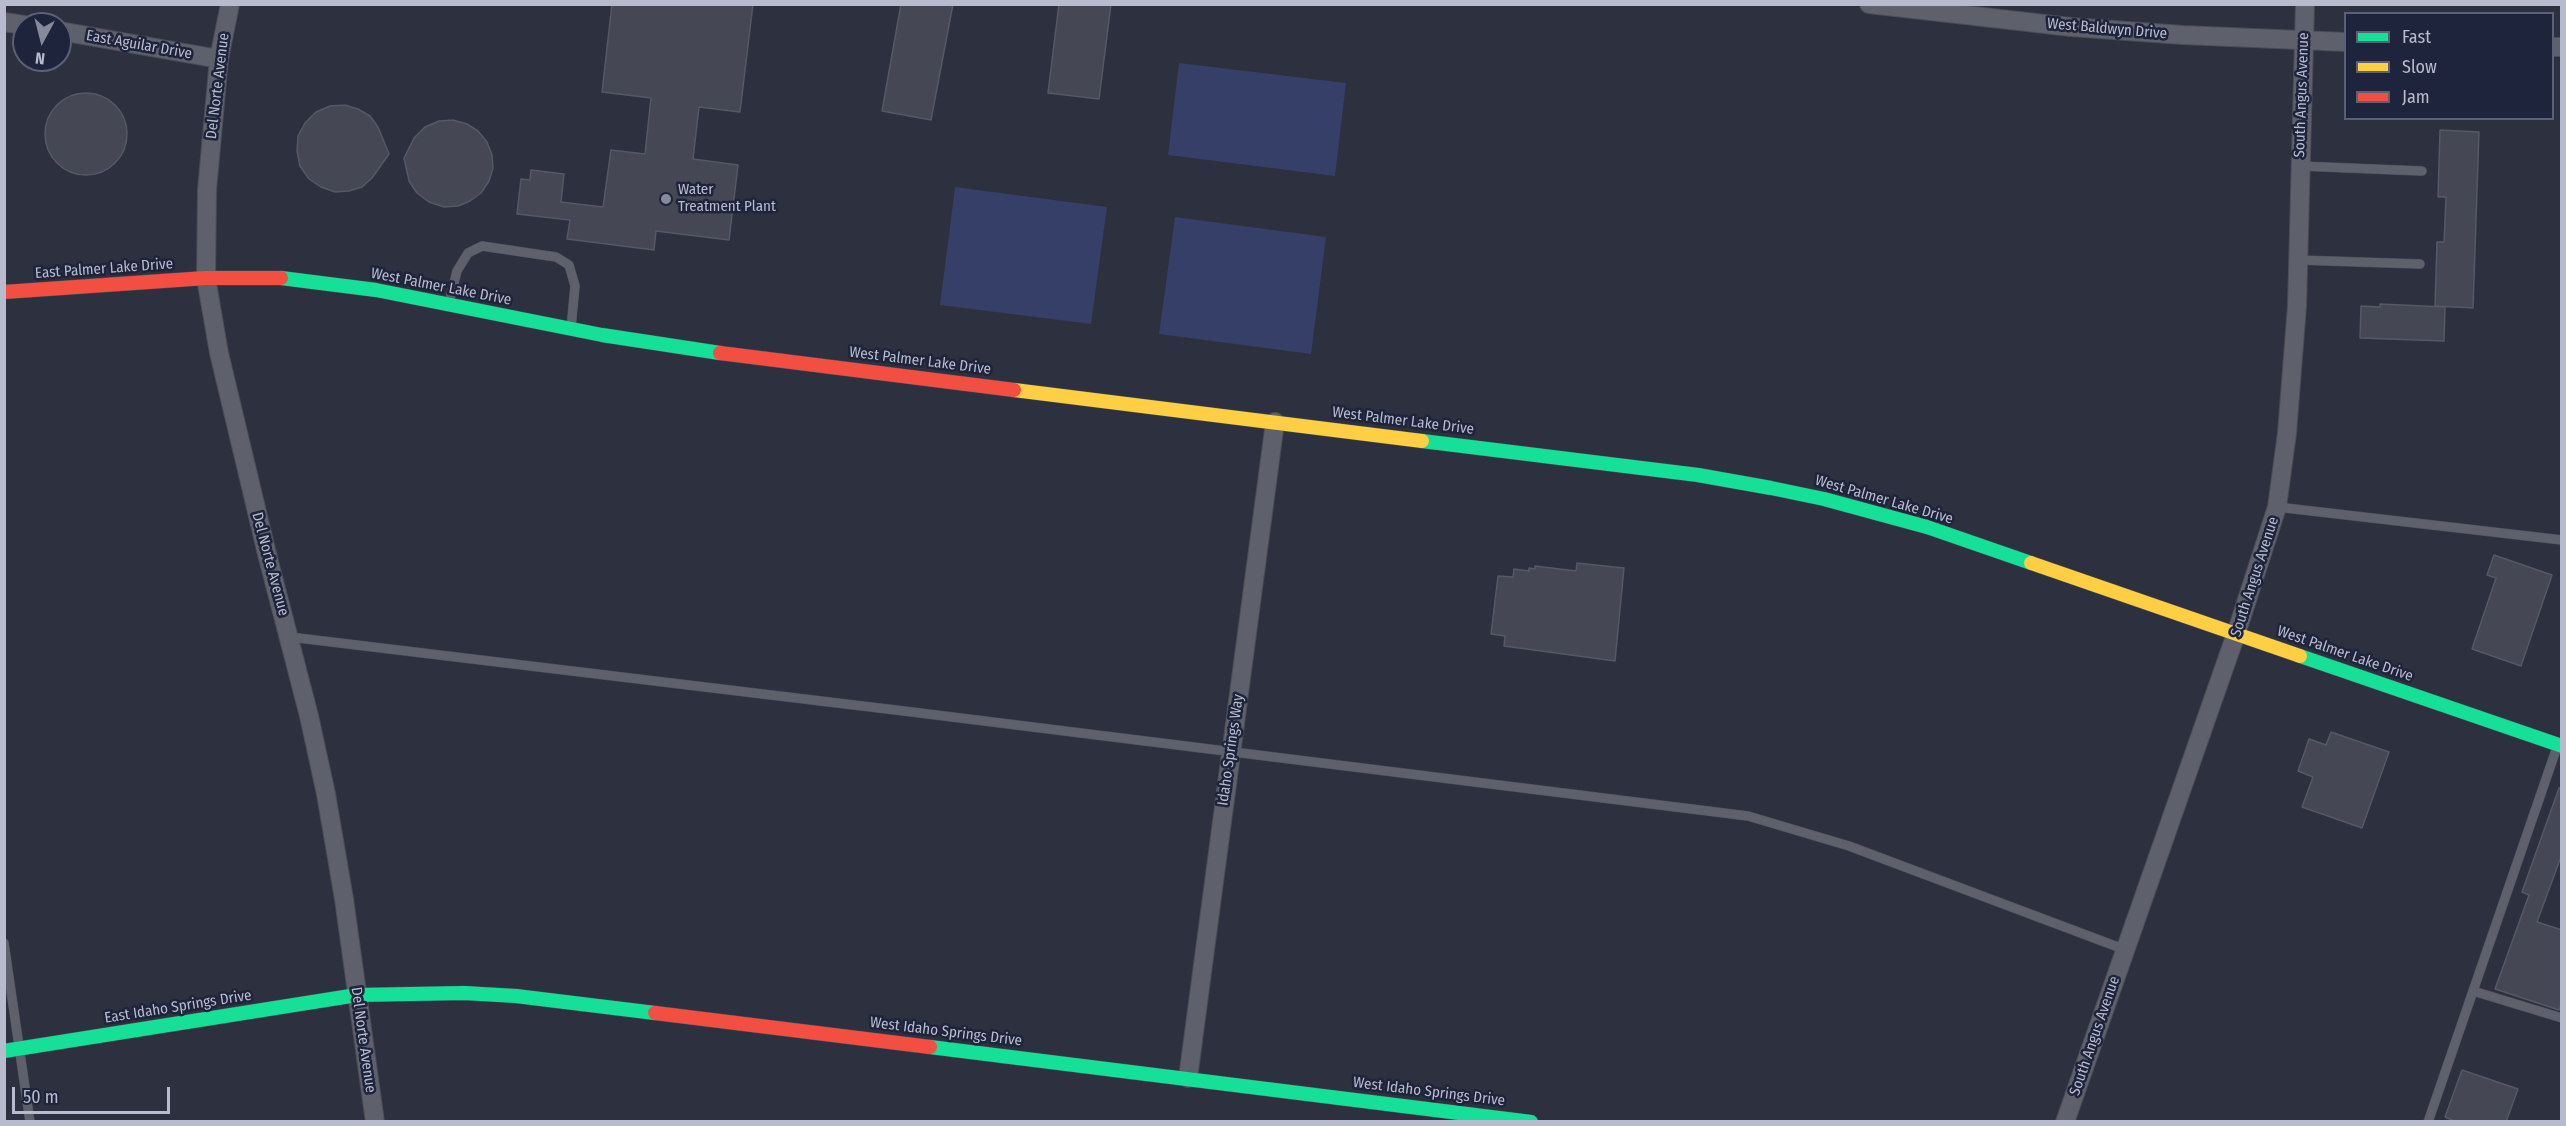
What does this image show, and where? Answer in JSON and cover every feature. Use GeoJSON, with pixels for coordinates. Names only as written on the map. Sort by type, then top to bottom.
{"type":"FeatureCollection","features":[{"type":"Feature","properties":{"kind":"street","name":"Del Norte Avenue"},"geometry":{"type":"LineString","coordinates":[[230,4],[219,59],[207,190],[206,278],[219,353],[267,554],[290,637],[326,794],[344,899],[375,1122]]}},
{"type":"Feature","properties":{"kind":"street","name":"West Baldwyn Drive"},"geometry":{"type":"LineString","coordinates":[[1869,4],[2071,27],[2183,36],[2344,42]]}},
{"type":"Feature","properties":{"kind":"street","name":"South Angus Avenue"},"geometry":{"type":"LineString","coordinates":[[2065,1122],[2236,634],[2277,507],[2293,373],[2305,4]]}},
{"type":"Feature","properties":{"kind":"street","name":"East Aguilar Drive"},"geometry":{"type":"LineString","coordinates":[[72,33],[219,59]]}},
{"type":"Feature","properties":{"kind":"street","name":"East Palmer Lake Drive"},"geometry":{"type":"LineString","coordinates":[[4,292],[206,278]]}},
{"type":"Feature","properties":{"kind":"street","name":"West Palmer Lake Drive"},"geometry":{"type":"LineString","coordinates":[[206,278],[309,280],[571,330],[689,349],[1698,475],[1824,498],[1927,527],[2560,745]]}},
{"type":"Feature","properties":{"kind":"street","name":"Idaho Springs Way"},"geometry":{"type":"LineString","coordinates":[[1188,1078],[1275,422]]}},
{"type":"Feature","properties":{"kind":"street","name":"West Idaho Springs Drive"},"geometry":{"type":"LineString","coordinates":[[357,995],[464,993],[516,996],[1531,1122]]}},
{"type":"Feature","properties":{"kind":"street","name":"East Idaho Springs Drive"},"geometry":{"type":"LineString","coordinates":[[4,1051],[357,995]]}},
{"type":"Feature","properties":{"kind":"lane"},"geometry":{"type":"LineString","coordinates":[[2300,166],[2422,171]]}},
{"type":"Feature","properties":{"kind":"lane"},"geometry":{"type":"LineString","coordinates":[[449,305],[457,271],[468,253],[482,246],[556,257],[569,265],[575,286],[571,330]]}},
{"type":"Feature","properties":{"kind":"lane"},"geometry":{"type":"LineString","coordinates":[[2298,260],[2420,264]]}},
{"type":"Feature","properties":{"kind":"lane"},"geometry":{"type":"LineString","coordinates":[[2277,507],[2562,540]]}},
{"type":"Feature","properties":{"kind":"lane"},"geometry":{"type":"LineString","coordinates":[[290,637],[1748,816],[1849,846],[2126,950]]}},
{"type":"Feature","properties":{"kind":"lane"},"geometry":{"type":"LineString","coordinates":[[2428,1122],[2560,745]]}},
{"type":"Feature","properties":{"kind":"lane"},"geometry":{"type":"LineString","coordinates":[[4,943],[30,1122]]}},
{"type":"Feature","properties":{"kind":"lane"},"geometry":{"type":"LineString","coordinates":[[2473,991],[2562,1018]]}},
{"type":"Feature","properties":{"kind":"water"},"geometry":{"type":"Polygon","coordinates":[[[1179,63],[1346,83],[1335,176],[1168,155],[1179,63]]]}},
{"type":"Feature","properties":{"kind":"water"},"geometry":{"type":"Polygon","coordinates":[[[955,187],[1107,207],[1091,324],[940,305],[955,187]]]}},
{"type":"Feature","properties":{"kind":"water"},"geometry":{"type":"Polygon","coordinates":[[[1175,217],[1326,237],[1311,354],[1159,334],[1175,217]]]}},
{"type":"Feature","properties":{"kind":"building"},"geometry":{"type":"Polygon","coordinates":[[[612,4],[753,4],[740,112],[699,107],[693,159],[738,165],[729,240],[656,231],[654,250],[567,239],[570,220],[517,214],[521,179],[530,180],[531,170],[564,174],[561,202],[603,207],[611,150],[645,154],[651,98],[602,92],[612,4]]]}},
{"type":"Feature","properties":{"kind":"building"},"geometry":{"type":"Polygon","coordinates":[[[901,4],[953,4],[931,120],[882,111],[901,4]]]}},
{"type":"Feature","properties":{"kind":"building"},"geometry":{"type":"Polygon","coordinates":[[[1059,4],[1111,4],[1099,99],[1048,93],[1059,4]]]}},
{"type":"Feature","properties":{"kind":"building"},"geometry":{"type":"Polygon","coordinates":[[[86,93],[102,96],[115,105],[124,118],[127,134],[124,150],[115,163],[102,172],[86,175],[70,172],[57,163],[48,150],[45,134],[48,118],[57,105],[70,96],[86,93]]]}},
{"type":"Feature","properties":{"kind":"building"},"geometry":{"type":"Polygon","coordinates":[[[345,105],[370,116],[378,127],[389,154],[372,178],[362,187],[335,192],[309,179],[300,166],[297,151],[298,136],[305,123],[316,112],[330,106],[345,105]]]}},
{"type":"Feature","properties":{"kind":"building"},"geometry":{"type":"Polygon","coordinates":[[[453,120],[467,124],[478,131],[487,142],[492,155],[493,168],[489,181],[481,193],[458,206],[444,207],[429,202],[417,193],[409,181],[404,158],[414,138],[425,127],[439,121],[453,120]]]}},
{"type":"Feature","properties":{"kind":"building"},"geometry":{"type":"Polygon","coordinates":[[[2440,130],[2479,132],[2473,308],[2435,306],[2437,242],[2444,242],[2446,197],[2438,197],[2440,130]]]}},
{"type":"Feature","properties":{"kind":"building"},"geometry":{"type":"Polygon","coordinates":[[[2380,304],[2445,307],[2444,341],[2360,338],[2361,306],[2380,307],[2380,304]]]}},
{"type":"Feature","properties":{"kind":"building"},"geometry":{"type":"Polygon","coordinates":[[[2494,555],[2552,575],[2521,666],[2472,649],[2496,578],[2487,575],[2494,555]]]}},
{"type":"Feature","properties":{"kind":"building"},"geometry":{"type":"Polygon","coordinates":[[[1577,563],[1624,568],[1615,661],[1504,646],[1505,636],[1491,634],[1498,576],[1513,577],[1514,569],[1529,571],[1529,568],[1535,569],[1535,566],[1576,571],[1577,563]]]}},
{"type":"Feature","properties":{"kind":"building"},"geometry":{"type":"Polygon","coordinates":[[[2331,732],[2389,752],[2362,828],[2302,807],[2313,777],[2298,771],[2309,739],[2326,745],[2331,732]]]}},
{"type":"Feature","properties":{"kind":"building"},"geometry":{"type":"Polygon","coordinates":[[[2559,788],[2562,788],[2562,854],[2537,922],[2562,930],[2562,1002],[2559,1010],[2495,989],[2529,895],[2522,892],[2559,788]]]}},
{"type":"Feature","properties":{"kind":"building"},"geometry":{"type":"Polygon","coordinates":[[[2462,1070],[2518,1089],[2506,1122],[2457,1122],[2445,1117],[2462,1070]]]}},
{"type":"Feature","properties":{"kind":"traffic: fast"},"geometry":{"type":"LineString","coordinates":[[281,278],[376,290],[602,335],[720,353]]}},
{"type":"Feature","properties":{"kind":"traffic: fast"},"geometry":{"type":"LineString","coordinates":[[1422,441],[1698,475],[1771,488],[1824,499],[1927,527],[2031,563]]}},
{"type":"Feature","properties":{"kind":"traffic: fast"},"geometry":{"type":"LineString","coordinates":[[2300,656],[2562,746]]}},
{"type":"Feature","properties":{"kind":"traffic: fast"},"geometry":{"type":"LineString","coordinates":[[4,1051],[357,995],[464,993],[516,996],[655,1013]]}},
{"type":"Feature","properties":{"kind":"traffic: fast"},"geometry":{"type":"LineString","coordinates":[[930,1047],[1531,1122]]}},
{"type":"Feature","properties":{"kind":"traffic: slow"},"geometry":{"type":"LineString","coordinates":[[1014,390],[1422,441]]}},
{"type":"Feature","properties":{"kind":"traffic: slow"},"geometry":{"type":"LineString","coordinates":[[2031,563],[2300,656]]}},
{"type":"Feature","properties":{"kind":"traffic: jam"},"geometry":{"type":"LineString","coordinates":[[4,292],[206,278],[281,278]]}},
{"type":"Feature","properties":{"kind":"traffic: jam"},"geometry":{"type":"LineString","coordinates":[[720,353],[1014,390]]}},
{"type":"Feature","properties":{"kind":"traffic: jam"},"geometry":{"type":"LineString","coordinates":[[655,1013],[930,1047]]}},
{"type":"Feature","properties":{"kind":"place","name":"Water Treatment Plant"},"geometry":{"type":"Point","coordinates":[666,199]}}]}
